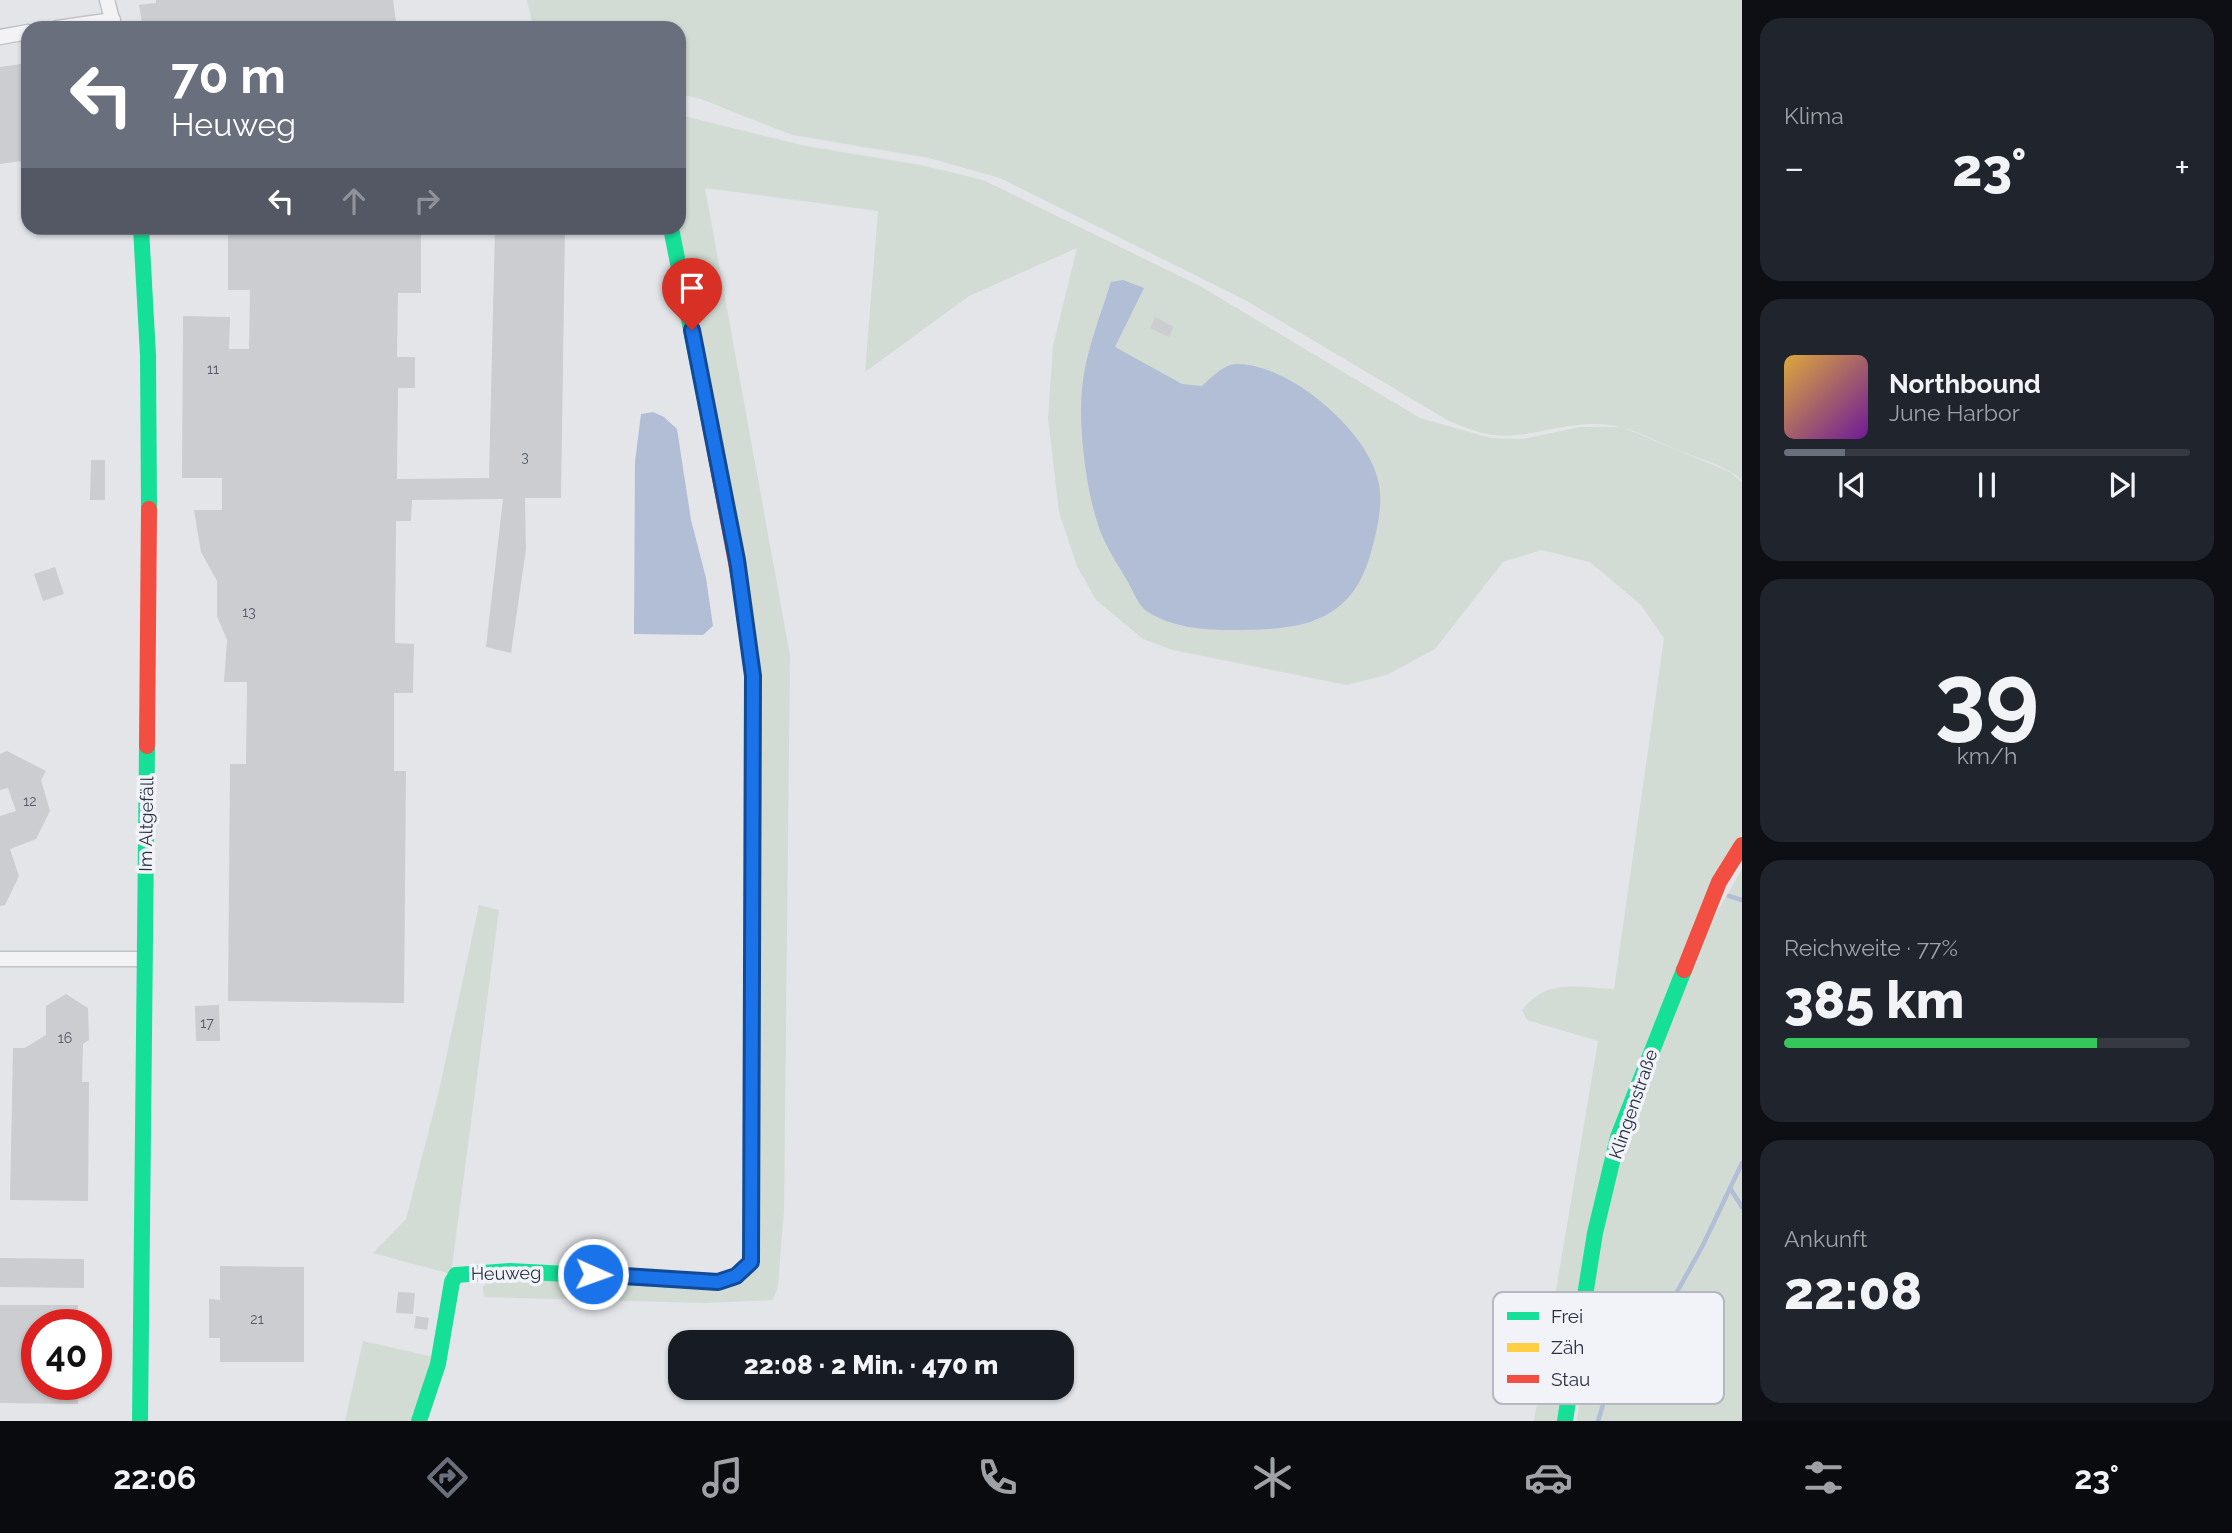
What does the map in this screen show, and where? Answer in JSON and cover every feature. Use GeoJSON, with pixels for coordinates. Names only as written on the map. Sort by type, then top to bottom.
{"type":"FeatureCollection","features":[{"type":"Feature","properties":{"kind":"street"},"geometry":{"type":"LineString","coordinates":[[107,0],[113,21]]}},
{"type":"Feature","properties":{"kind":"street"},"geometry":{"type":"LineString","coordinates":[[0,37],[21,33]]}},
{"type":"Feature","properties":{"kind":"street","name":"Im Altgefäll"},"geometry":{"type":"LineString","coordinates":[[140,1421],[149,514],[148,355],[141,235]]}},
{"type":"Feature","properties":{"kind":"street","name":"Heuweg"},"geometry":{"type":"LineString","coordinates":[[419,1421],[438,1364],[452,1282],[456,1275],[510,1271],[718,1282],[736,1276],[751,1262],[753,676],[737,560],[672,235]]}},
{"type":"Feature","properties":{"kind":"street","name":"Klingenstraße"},"geometry":{"type":"LineString","coordinates":[[1586,1292],[1595,1233],[1618,1137],[1719,882],[1742,845]]}},
{"type":"Feature","properties":{"kind":"street"},"geometry":{"type":"LineString","coordinates":[[0,959],[144,960]]}},
{"type":"Feature","properties":{"kind":"shaded area"},"geometry":{"type":"Polygon","coordinates":[[[527,0],[1742,0],[1742,480],[1718,465],[1617,426],[1578,425],[1500,436],[1469,429],[1449,421],[1245,300],[1000,178],[929,158],[792,135],[686,96],[686,21],[532,21],[527,0]]]}},
{"type":"Feature","properties":{"kind":"shaded area"},"geometry":{"type":"Polygon","coordinates":[[[686,117],[806,146],[921,165],[983,180],[1200,286],[1420,418],[1491,438],[1523,439],[1580,427],[1622,427],[1730,472],[1742,482],[1742,834],[1717,880],[1613,1135],[1583,1292],[1556,1292],[1598,1041],[1527,1020],[1522,1010],[1542,993],[1553,989],[1614,989],[1664,638],[1641,605],[1590,562],[1542,550],[1503,562],[1435,649],[1387,675],[1346,685],[1173,650],[1143,639],[1096,600],[1077,566],[1059,512],[1048,418],[1053,346],[1077,248],[969,296],[865,372],[878,211],[705,188],[790,655],[784,1209],[778,1286],[773,1300],[705,1303],[484,1297],[483,1287],[491,1278],[741,1282],[757,677],[680,235],[686,235],[686,117]]]}},
{"type":"Feature","properties":{"kind":"shaded area"},"geometry":{"type":"Polygon","coordinates":[[[1742,869],[1742,1421],[1577,1421],[1579,1404],[1724,1404],[1724,1292],[1593,1292],[1601,1233],[1620,1144],[1708,928],[1742,869]]]}},
{"type":"Feature","properties":{"kind":"shaded area"},"geometry":{"type":"Polygon","coordinates":[[[479,905],[499,910],[451,1274],[373,1253],[406,1219],[438,1095],[479,905]]]}},
{"type":"Feature","properties":{"kind":"shaded area"},"geometry":{"type":"Polygon","coordinates":[[[363,1341],[434,1357],[410,1421],[345,1421],[363,1341]]]}},
{"type":"Feature","properties":{"kind":"shaded area"},"geometry":{"type":"Polygon","coordinates":[[[1537,1404],[1562,1404],[1559,1421],[1534,1421],[1537,1404]]]}},
{"type":"Feature","properties":{"kind":"water"},"geometry":{"type":"Polygon","coordinates":[[[1123,280],[1144,288],[1115,347],[1182,384],[1202,386],[1223,369],[1237,364],[1258,367],[1280,375],[1324,404],[1360,443],[1379,484],[1379,518],[1362,577],[1350,596],[1335,610],[1298,625],[1254,630],[1219,630],[1187,627],[1167,621],[1148,612],[1139,603],[1098,525],[1085,466],[1081,425],[1082,389],[1090,349],[1111,282],[1123,280]]]}},
{"type":"Feature","properties":{"kind":"water"},"geometry":{"type":"Polygon","coordinates":[[[653,412],[664,417],[677,429],[691,520],[706,578],[713,626],[703,635],[634,634],[635,462],[641,414],[653,412]]]}},
{"type":"Feature","properties":{"kind":"building"},"geometry":{"type":"Polygon","coordinates":[[[156,0],[393,0],[396,21],[142,21],[139,5],[156,3],[156,0]]]}},
{"type":"Feature","properties":{"kind":"building"},"geometry":{"type":"Polygon","coordinates":[[[21,64],[21,161],[0,164],[0,67],[21,64]]]}},
{"type":"Feature","properties":{"kind":"building"},"geometry":{"type":"Polygon","coordinates":[[[228,235],[421,235],[421,293],[398,293],[397,357],[415,357],[415,388],[398,388],[397,479],[489,478],[495,235],[565,235],[561,498],[525,498],[526,549],[511,653],[486,647],[503,499],[412,500],[411,521],[396,521],[395,643],[414,644],[413,693],[394,693],[394,771],[406,771],[404,1003],[228,1001],[230,764],[246,764],[247,682],[224,682],[227,640],[217,616],[217,581],[201,552],[194,510],[222,510],[222,478],[182,478],[183,316],[230,317],[229,349],[249,349],[250,290],[228,290],[228,235]]]}},
{"type":"Feature","properties":{"kind":"building"},"geometry":{"type":"Polygon","coordinates":[[[1155,317],[1174,327],[1169,337],[1150,328],[1155,317]]]}},
{"type":"Feature","properties":{"kind":"building"},"geometry":{"type":"Polygon","coordinates":[[[91,460],[105,460],[105,500],[90,500],[91,460]]]}},
{"type":"Feature","properties":{"kind":"building"},"geometry":{"type":"Polygon","coordinates":[[[55,567],[64,594],[43,601],[34,574],[55,567]]]}},
{"type":"Feature","properties":{"kind":"building"},"geometry":{"type":"Polygon","coordinates":[[[7,751],[46,771],[41,780],[50,811],[36,839],[10,849],[19,876],[5,905],[0,906],[0,816],[16,811],[8,788],[0,790],[0,754],[7,751]]]}},
{"type":"Feature","properties":{"kind":"building"},"geometry":{"type":"Polygon","coordinates":[[[66,994],[88,1008],[89,1040],[83,1044],[82,1082],[89,1082],[88,1201],[10,1200],[13,1048],[25,1048],[46,1035],[46,1006],[66,994]]]}},
{"type":"Feature","properties":{"kind":"building"},"geometry":{"type":"Polygon","coordinates":[[[219,1005],[220,1041],[196,1041],[195,1006],[219,1005]]]}},
{"type":"Feature","properties":{"kind":"building"},"geometry":{"type":"Polygon","coordinates":[[[0,1258],[84,1259],[84,1288],[0,1287],[0,1258]]]}},
{"type":"Feature","properties":{"kind":"building"},"geometry":{"type":"Polygon","coordinates":[[[220,1266],[304,1267],[304,1362],[220,1362],[220,1338],[209,1338],[209,1299],[220,1300],[220,1266]]]}},
{"type":"Feature","properties":{"kind":"building"},"geometry":{"type":"Polygon","coordinates":[[[398,1292],[415,1293],[413,1314],[396,1313],[398,1292]]]}},
{"type":"Feature","properties":{"kind":"building"},"geometry":{"type":"Polygon","coordinates":[[[0,1305],[78,1305],[78,1309],[21,1309],[21,1400],[78,1400],[78,1404],[0,1403],[0,1305]]]}},
{"type":"Feature","properties":{"kind":"building"},"geometry":{"type":"Polygon","coordinates":[[[416,1316],[429,1318],[427,1330],[414,1328],[416,1316]]]}},
{"type":"Feature","properties":{"kind":"waterway"},"geometry":{"type":"LineString","coordinates":[[1729,896],[1742,900]]}},
{"type":"Feature","properties":{"kind":"waterway"},"geometry":{"type":"LineString","coordinates":[[1677,1292],[1742,1163]]}},
{"type":"Feature","properties":{"kind":"waterway"},"geometry":{"type":"LineString","coordinates":[[1730,1188],[1742,1207]]}},
{"type":"Feature","properties":{"kind":"waterway"},"geometry":{"type":"LineString","coordinates":[[1598,1421],[1603,1404]]}},
{"type":"Feature","properties":{"kind":"traffic: fast"},"geometry":{"type":"LineString","coordinates":[[141,235],[148,355],[149,509]]}},
{"type":"Feature","properties":{"kind":"traffic: fast"},"geometry":{"type":"LineString","coordinates":[[672,235],[708,415]]}},
{"type":"Feature","properties":{"kind":"traffic: fast"},"geometry":{"type":"LineString","coordinates":[[140,1421],[147,746]]}},
{"type":"Feature","properties":{"kind":"traffic: fast"},"geometry":{"type":"LineString","coordinates":[[419,1421],[438,1364],[452,1282],[456,1275],[510,1271],[718,1282],[736,1276],[751,1262],[752,958]]}},
{"type":"Feature","properties":{"kind":"traffic: fast"},"geometry":{"type":"LineString","coordinates":[[1586,1292],[1595,1233],[1618,1137],[1684,970]]}},
{"type":"Feature","properties":{"kind":"traffic: fast"},"geometry":{"type":"LineString","coordinates":[[1565,1421],[1568,1404]]}},
{"type":"Feature","properties":{"kind":"traffic: slow"},"geometry":{"type":"LineString","coordinates":[[741,589],[753,676],[752,958]]}},
{"type":"Feature","properties":{"kind":"traffic: jam"},"geometry":{"type":"LineString","coordinates":[[708,415],[741,589]]}},
{"type":"Feature","properties":{"kind":"traffic: jam"},"geometry":{"type":"LineString","coordinates":[[147,746],[149,509]]}},
{"type":"Feature","properties":{"kind":"traffic: jam"},"geometry":{"type":"LineString","coordinates":[[1684,970],[1719,882],[1742,845]]}},
{"type":"Feature","properties":{"kind":"route"},"geometry":{"type":"LineString","coordinates":[[593,1274],[718,1282],[736,1276],[751,1262],[753,676],[737,560],[692,330]]}}]}
